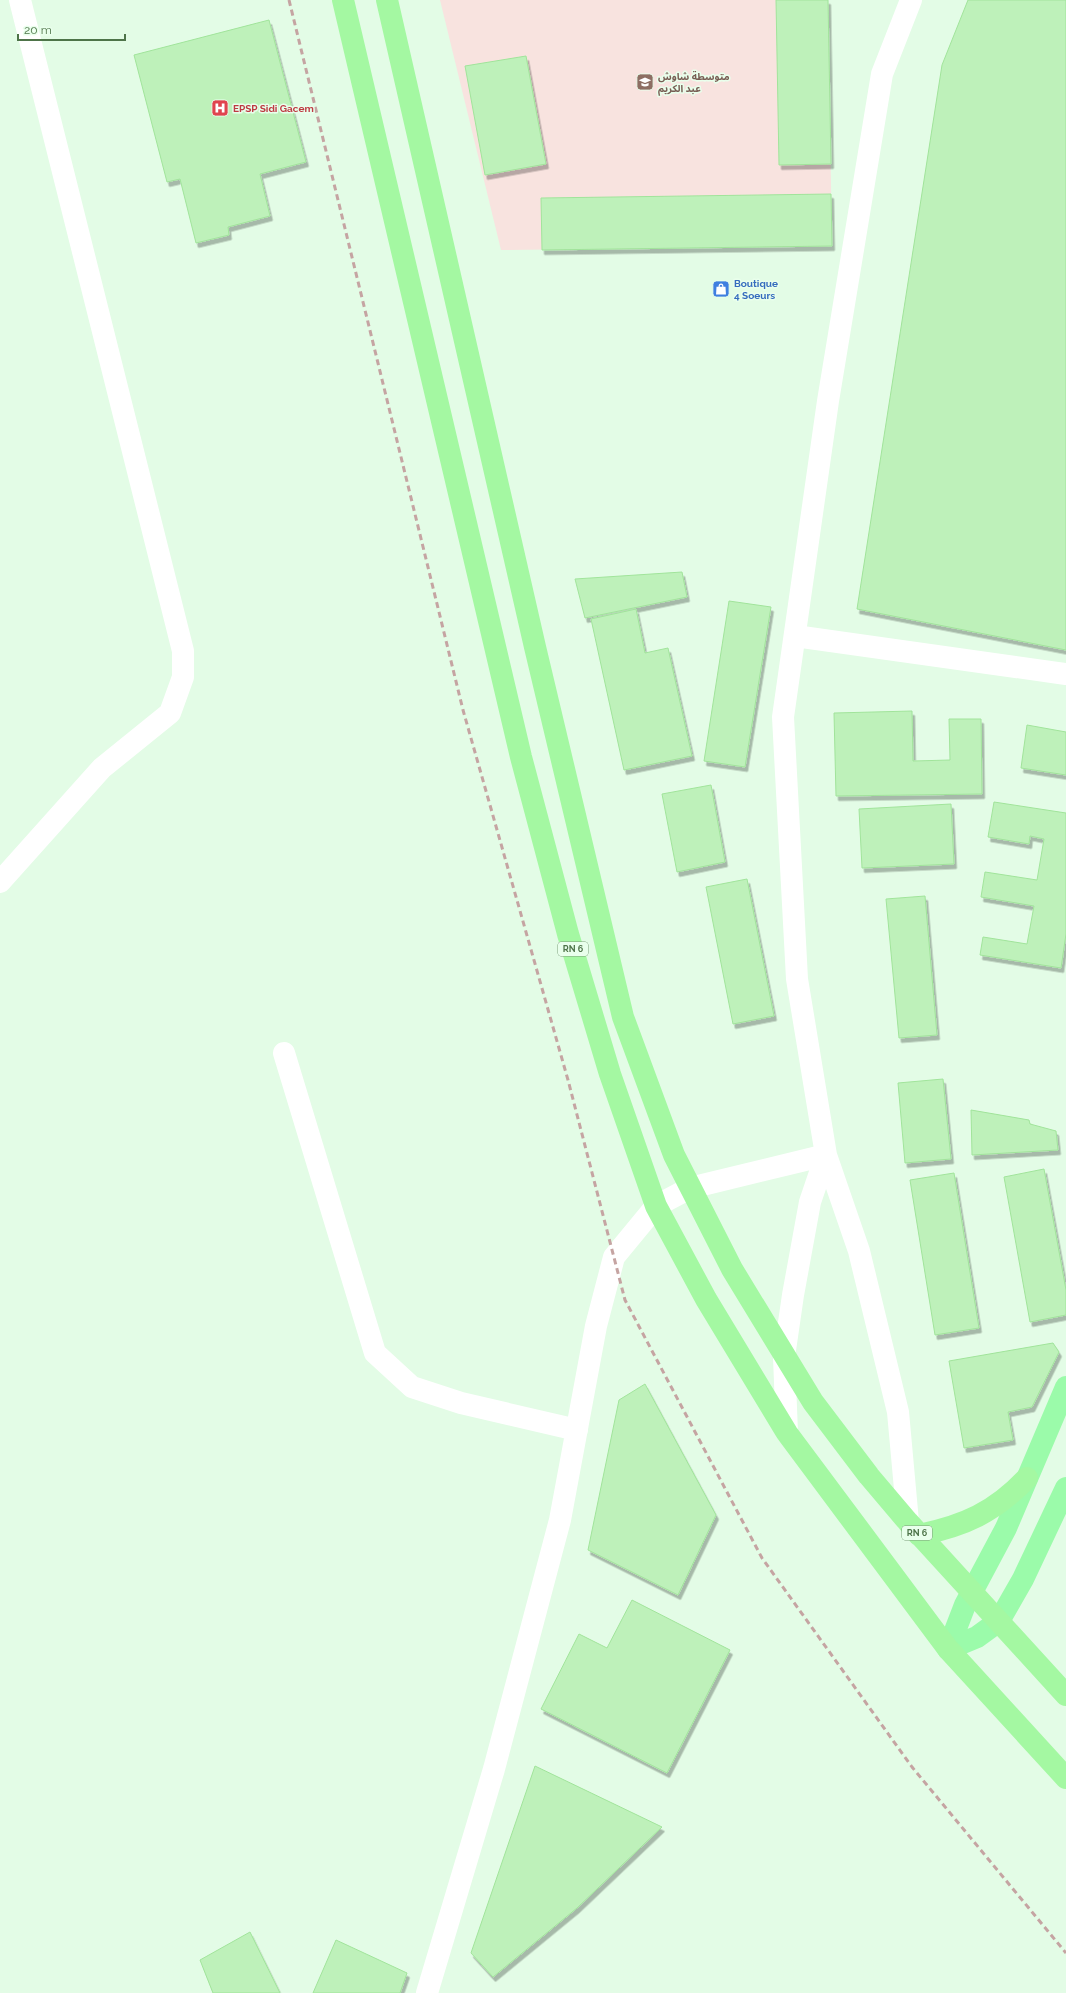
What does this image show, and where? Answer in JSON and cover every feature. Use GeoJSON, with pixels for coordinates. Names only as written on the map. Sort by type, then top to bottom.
{"type":"FeatureCollection","features":[{"type":"Feature","properties":{"kind":"highway","name":"RN 6"},"geometry":{"type":"LineString","coordinates":[[343,0],[521,757],[568,934],[610,1074],[656,1206],[706,1299],[787,1433],[948,1649],[1066,1778]]}},
{"type":"Feature","properties":{"kind":"highway","name":"RN 6"},"geometry":{"type":"LineString","coordinates":[[387,0],[532,632],[623,1017],[674,1155],[732,1269],[784,1357],[813,1402],[869,1476],[913,1529],[1066,1695]]}},
{"type":"Feature","properties":{"kind":"highway"},"geometry":{"type":"LineString","coordinates":[[913,1529],[944,1530],[968,1522],[991,1510],[1012,1494],[1027,1478]]}},
{"type":"Feature","properties":{"kind":"main road"},"geometry":{"type":"LineString","coordinates":[[948,1649],[960,1616],[1006,1528],[1066,1387]]}},
{"type":"Feature","properties":{"kind":"main road"},"geometry":{"type":"LineString","coordinates":[[948,1649],[977,1637],[999,1621],[1023,1579],[1066,1488]]}},
{"type":"Feature","properties":{"kind":"street"},"geometry":{"type":"LineString","coordinates":[[0,882],[102,768],[170,713],[183,677],[183,651],[20,0]]}},
{"type":"Feature","properties":{"kind":"street"},"geometry":{"type":"LineString","coordinates":[[911,0],[882,74],[828,401],[783,717],[797,979],[826,1156],[859,1251],[898,1412],[913,1529]]}},
{"type":"Feature","properties":{"kind":"street"},"geometry":{"type":"LineString","coordinates":[[795,636],[1066,674]]}},
{"type":"Feature","properties":{"kind":"street"},"geometry":{"type":"LineString","coordinates":[[284,1053],[375,1353],[412,1387],[461,1403],[577,1430]]}},
{"type":"Feature","properties":{"kind":"street"},"geometry":{"type":"LineString","coordinates":[[427,1993],[494,1769],[560,1520],[596,1326],[614,1257],[656,1206],[690,1188],[826,1156]]}},
{"type":"Feature","properties":{"kind":"street"},"geometry":{"type":"LineString","coordinates":[[787,1433],[784,1357],[794,1287],[810,1202],[826,1156]]}},
{"type":"Feature","properties":{"kind":"shaded area","name":"متوسطة شاوش عبد الكريم"},"geometry":{"type":"Polygon","coordinates":[[[440,0],[828,0],[832,246],[501,250],[440,0]]]}},
{"type":"Feature","properties":{"kind":"building"},"geometry":{"type":"Polygon","coordinates":[[[776,0],[828,0],[831,164],[779,165],[776,0]]]}},
{"type":"Feature","properties":{"kind":"building"},"geometry":{"type":"Polygon","coordinates":[[[968,0],[1066,0],[1066,650],[857,609],[942,65],[968,0]]]}},
{"type":"Feature","properties":{"kind":"building","name":"EPSP Sidi Gacem"},"geometry":{"type":"Polygon","coordinates":[[[269,20],[306,162],[260,174],[270,216],[228,227],[229,235],[196,243],[180,179],[167,182],[134,55],[269,20]]]}},
{"type":"Feature","properties":{"kind":"building"},"geometry":{"type":"Polygon","coordinates":[[[526,56],[546,164],[485,175],[465,66],[526,56]]]}},
{"type":"Feature","properties":{"kind":"building"},"geometry":{"type":"Polygon","coordinates":[[[831,194],[832,246],[542,250],[541,198],[831,194]]]}},
{"type":"Feature","properties":{"kind":"building"},"geometry":{"type":"Polygon","coordinates":[[[682,572],[687,597],[585,618],[575,579],[682,572]]]}},
{"type":"Feature","properties":{"kind":"building"},"geometry":{"type":"Polygon","coordinates":[[[729,601],[771,607],[745,767],[704,761],[729,601]]]}},
{"type":"Feature","properties":{"kind":"building"},"geometry":{"type":"Polygon","coordinates":[[[636,609],[645,653],[668,648],[692,756],[624,770],[591,619],[636,609]]]}},
{"type":"Feature","properties":{"kind":"building"},"geometry":{"type":"Polygon","coordinates":[[[912,711],[913,761],[950,760],[949,719],[981,719],[982,794],[836,796],[834,713],[912,711]]]}},
{"type":"Feature","properties":{"kind":"building"},"geometry":{"type":"Polygon","coordinates":[[[1027,725],[1066,732],[1066,775],[1021,768],[1027,725]]]}},
{"type":"Feature","properties":{"kind":"building"},"geometry":{"type":"Polygon","coordinates":[[[711,785],[725,862],[677,872],[662,794],[711,785]]]}},
{"type":"Feature","properties":{"kind":"building"},"geometry":{"type":"Polygon","coordinates":[[[994,802],[1066,813],[1066,934],[1061,968],[980,955],[983,937],[1027,944],[1034,906],[981,897],[985,872],[1037,880],[1044,839],[1030,836],[1029,844],[988,837],[994,802]]]}},
{"type":"Feature","properties":{"kind":"building"},"geometry":{"type":"Polygon","coordinates":[[[951,804],[954,864],[862,868],[859,809],[951,804]]]}},
{"type":"Feature","properties":{"kind":"building"},"geometry":{"type":"Polygon","coordinates":[[[747,879],[774,1016],[733,1024],[706,887],[747,879]]]}},
{"type":"Feature","properties":{"kind":"building"},"geometry":{"type":"Polygon","coordinates":[[[925,896],[937,1035],[899,1038],[886,899],[925,896]]]}},
{"type":"Feature","properties":{"kind":"building"},"geometry":{"type":"Polygon","coordinates":[[[943,1079],[951,1159],[905,1163],[898,1083],[943,1079]]]}},
{"type":"Feature","properties":{"kind":"building"},"geometry":{"type":"Polygon","coordinates":[[[971,1110],[1029,1120],[1030,1124],[1056,1131],[1058,1150],[972,1155],[971,1110]]]}},
{"type":"Feature","properties":{"kind":"building"},"geometry":{"type":"Polygon","coordinates":[[[1044,1169],[1066,1290],[1066,1315],[1030,1322],[1004,1177],[1044,1169]]]}},
{"type":"Feature","properties":{"kind":"building"},"geometry":{"type":"Polygon","coordinates":[[[954,1173],[979,1328],[935,1335],[910,1180],[954,1173]]]}},
{"type":"Feature","properties":{"kind":"building"},"geometry":{"type":"Polygon","coordinates":[[[1053,1343],[1059,1352],[1032,1407],[1008,1412],[1013,1440],[964,1448],[949,1361],[1053,1343]]]}},
{"type":"Feature","properties":{"kind":"building"},"geometry":{"type":"Polygon","coordinates":[[[645,1384],[716,1515],[678,1595],[588,1550],[619,1400],[645,1384]]]}},
{"type":"Feature","properties":{"kind":"building"},"geometry":{"type":"Polygon","coordinates":[[[632,1600],[730,1650],[667,1773],[541,1709],[579,1634],[607,1648],[632,1600]]]}},
{"type":"Feature","properties":{"kind":"building"},"geometry":{"type":"Polygon","coordinates":[[[535,1766],[662,1827],[577,1908],[493,1977],[471,1953],[535,1766]]]}},
{"type":"Feature","properties":{"kind":"building"},"geometry":{"type":"Polygon","coordinates":[[[250,1932],[280,1993],[213,1993],[200,1960],[250,1932]]]}},
{"type":"Feature","properties":{"kind":"building"},"geometry":{"type":"Polygon","coordinates":[[[336,1940],[407,1973],[400,1993],[313,1993],[336,1940]]]}},
{"type":"Feature","properties":{"kind":"railway"},"geometry":{"type":"LineString","coordinates":[[289,0],[463,710],[568,1080],[625,1300],[762,1558],[912,1767],[1066,1953]]}},
{"type":"Feature","properties":{"kind":"place","name":"متوسطة شاوش عبد الكريم"},"geometry":{"type":"Point","coordinates":[645,82]}},
{"type":"Feature","properties":{"kind":"place","name":"EPSP Sidi Gacem"},"geometry":{"type":"Point","coordinates":[220,108]}},
{"type":"Feature","properties":{"kind":"place","name":"Boutique 4 Soeurs"},"geometry":{"type":"Point","coordinates":[721,289]}}]}
